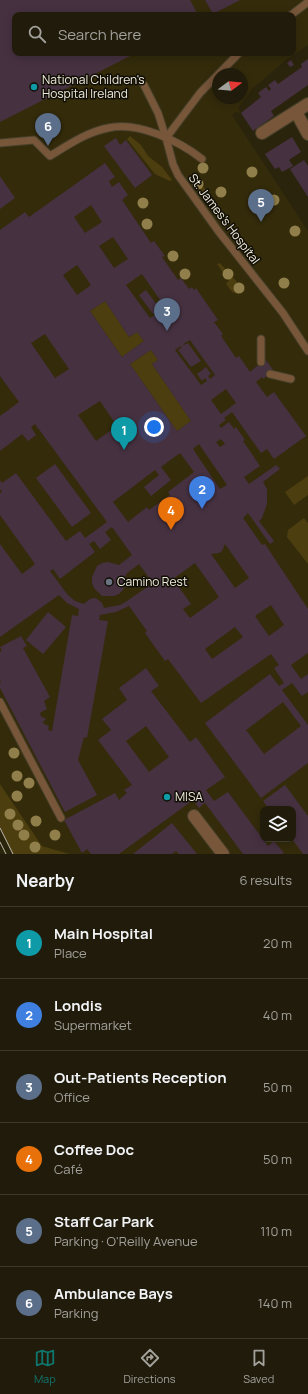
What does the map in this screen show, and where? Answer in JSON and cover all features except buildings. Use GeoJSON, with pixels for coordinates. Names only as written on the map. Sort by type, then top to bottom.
{"type":"FeatureCollection","features":[{"type":"Feature","properties":{"kind":"street"},"geometry":{"type":"LineString","coordinates":[[262,133],[308,104]]}},
{"type":"Feature","properties":{"kind":"street"},"geometry":{"type":"LineString","coordinates":[[296,112],[308,134]]}},
{"type":"Feature","properties":{"kind":"street"},"geometry":{"type":"LineString","coordinates":[[194,816],[223,854]]}},
{"type":"Feature","properties":{"kind":"lane"},"geometry":{"type":"LineString","coordinates":[[295,12],[308,2]]}},
{"type":"Feature","properties":{"kind":"lane"},"geometry":{"type":"LineString","coordinates":[[166,138],[200,93],[234,56]]}},
{"type":"Feature","properties":{"kind":"lane","name":"St. James's Hospital"},"geometry":{"type":"LineString","coordinates":[[144,84],[158,113],[173,164],[181,180],[228,244],[283,313],[308,351]]}},
{"type":"Feature","properties":{"kind":"lane"},"geometry":{"type":"LineString","coordinates":[[0,143],[34,140],[50,156],[76,141],[108,128],[124,126],[146,130],[166,138],[202,159]]}},
{"type":"Feature","properties":{"kind":"lane"},"geometry":{"type":"LineString","coordinates":[[261,339],[261,362]]}},
{"type":"Feature","properties":{"kind":"lane"},"geometry":{"type":"LineString","coordinates":[[270,374],[291,379]]}},
{"type":"Feature","properties":{"kind":"lane"},"geometry":{"type":"LineString","coordinates":[[0,702],[61,818]]}},
{"type":"Feature","properties":{"kind":"shaded area"},"geometry":{"type":"Polygon","coordinates":[[[0,0],[308,0],[308,45],[296,53],[296,12],[12,12],[12,56],[292,56],[253,88],[248,95],[248,68],[212,68],[212,104],[241,104],[238,108],[241,113],[235,112],[232,115],[308,231],[308,854],[70,854],[42,846],[0,784],[0,0]]]}},
{"type":"Feature","properties":{"kind":"shaded area"},"geometry":{"type":"Polygon","coordinates":[[[130,136],[141,145],[148,156],[162,167],[172,180],[170,181],[155,174],[127,139],[130,136]]]}},
{"type":"Feature","properties":{"kind":"shaded area"},"geometry":{"type":"Polygon","coordinates":[[[194,179],[205,189],[214,202],[212,204],[191,181],[194,179]]]}},
{"type":"Feature","properties":{"kind":"shaded area"},"geometry":{"type":"Polygon","coordinates":[[[220,263],[245,291],[234,293],[232,291],[226,283],[229,281],[217,264],[220,263]]]}},
{"type":"Feature","properties":{"kind":"shaded area"},"geometry":{"type":"Polygon","coordinates":[[[105,301],[129,337],[137,332],[144,341],[122,357],[90,311],[105,301]]]}},
{"type":"Feature","properties":{"kind":"shaded area"},"geometry":{"type":"Polygon","coordinates":[[[151,350],[158,360],[152,364],[191,421],[177,431],[130,364],[151,350]]]}},
{"type":"Feature","properties":{"kind":"shaded area"},"geometry":{"type":"Polygon","coordinates":[[[308,476],[308,495],[294,505],[285,492],[308,476]]]}},
{"type":"Feature","properties":{"kind":"shaded area"},"geometry":{"type":"Polygon","coordinates":[[[304,518],[308,523],[308,564],[287,537],[288,530],[304,518]]]}},
{"type":"Feature","properties":{"kind":"shaded area"},"geometry":{"type":"Polygon","coordinates":[[[0,784],[42,846],[70,854],[13,854],[0,827],[0,784]]]}},
{"type":"Feature","properties":{"kind":"tram line"},"geometry":{"type":"LineString","coordinates":[[0,828],[13,854]]}},
{"type":"Feature","properties":{"kind":"tram line"},"geometry":{"type":"LineString","coordinates":[[0,842],[6,854]]}},
{"type":"Feature","properties":{"kind":"place","name":"National Children's Hospital Ireland"},"geometry":{"type":"Point","coordinates":[34,87]}},
{"type":"Feature","properties":{"kind":"place","name":"Ambulance Bays"},"geometry":{"type":"Point","coordinates":[48,146]}},
{"type":"Feature","properties":{"kind":"place","name":"Staff Car Park"},"geometry":{"type":"Point","coordinates":[261,222]}},
{"type":"Feature","properties":{"kind":"place","name":"Out-Patients Reception"},"geometry":{"type":"Point","coordinates":[167,331]}},
{"type":"Feature","properties":{"kind":"place","name":"Main Hospital"},"geometry":{"type":"Point","coordinates":[124,450]}},
{"type":"Feature","properties":{"kind":"place","name":"Londis"},"geometry":{"type":"Point","coordinates":[202,509]}},
{"type":"Feature","properties":{"kind":"place","name":"Coffee Doc"},"geometry":{"type":"Point","coordinates":[171,530]}},
{"type":"Feature","properties":{"kind":"place","name":"Camino Rest"},"geometry":{"type":"Point","coordinates":[109,582]}},
{"type":"Feature","properties":{"kind":"place","name":"MISA"},"geometry":{"type":"Point","coordinates":[167,797]}}]}
